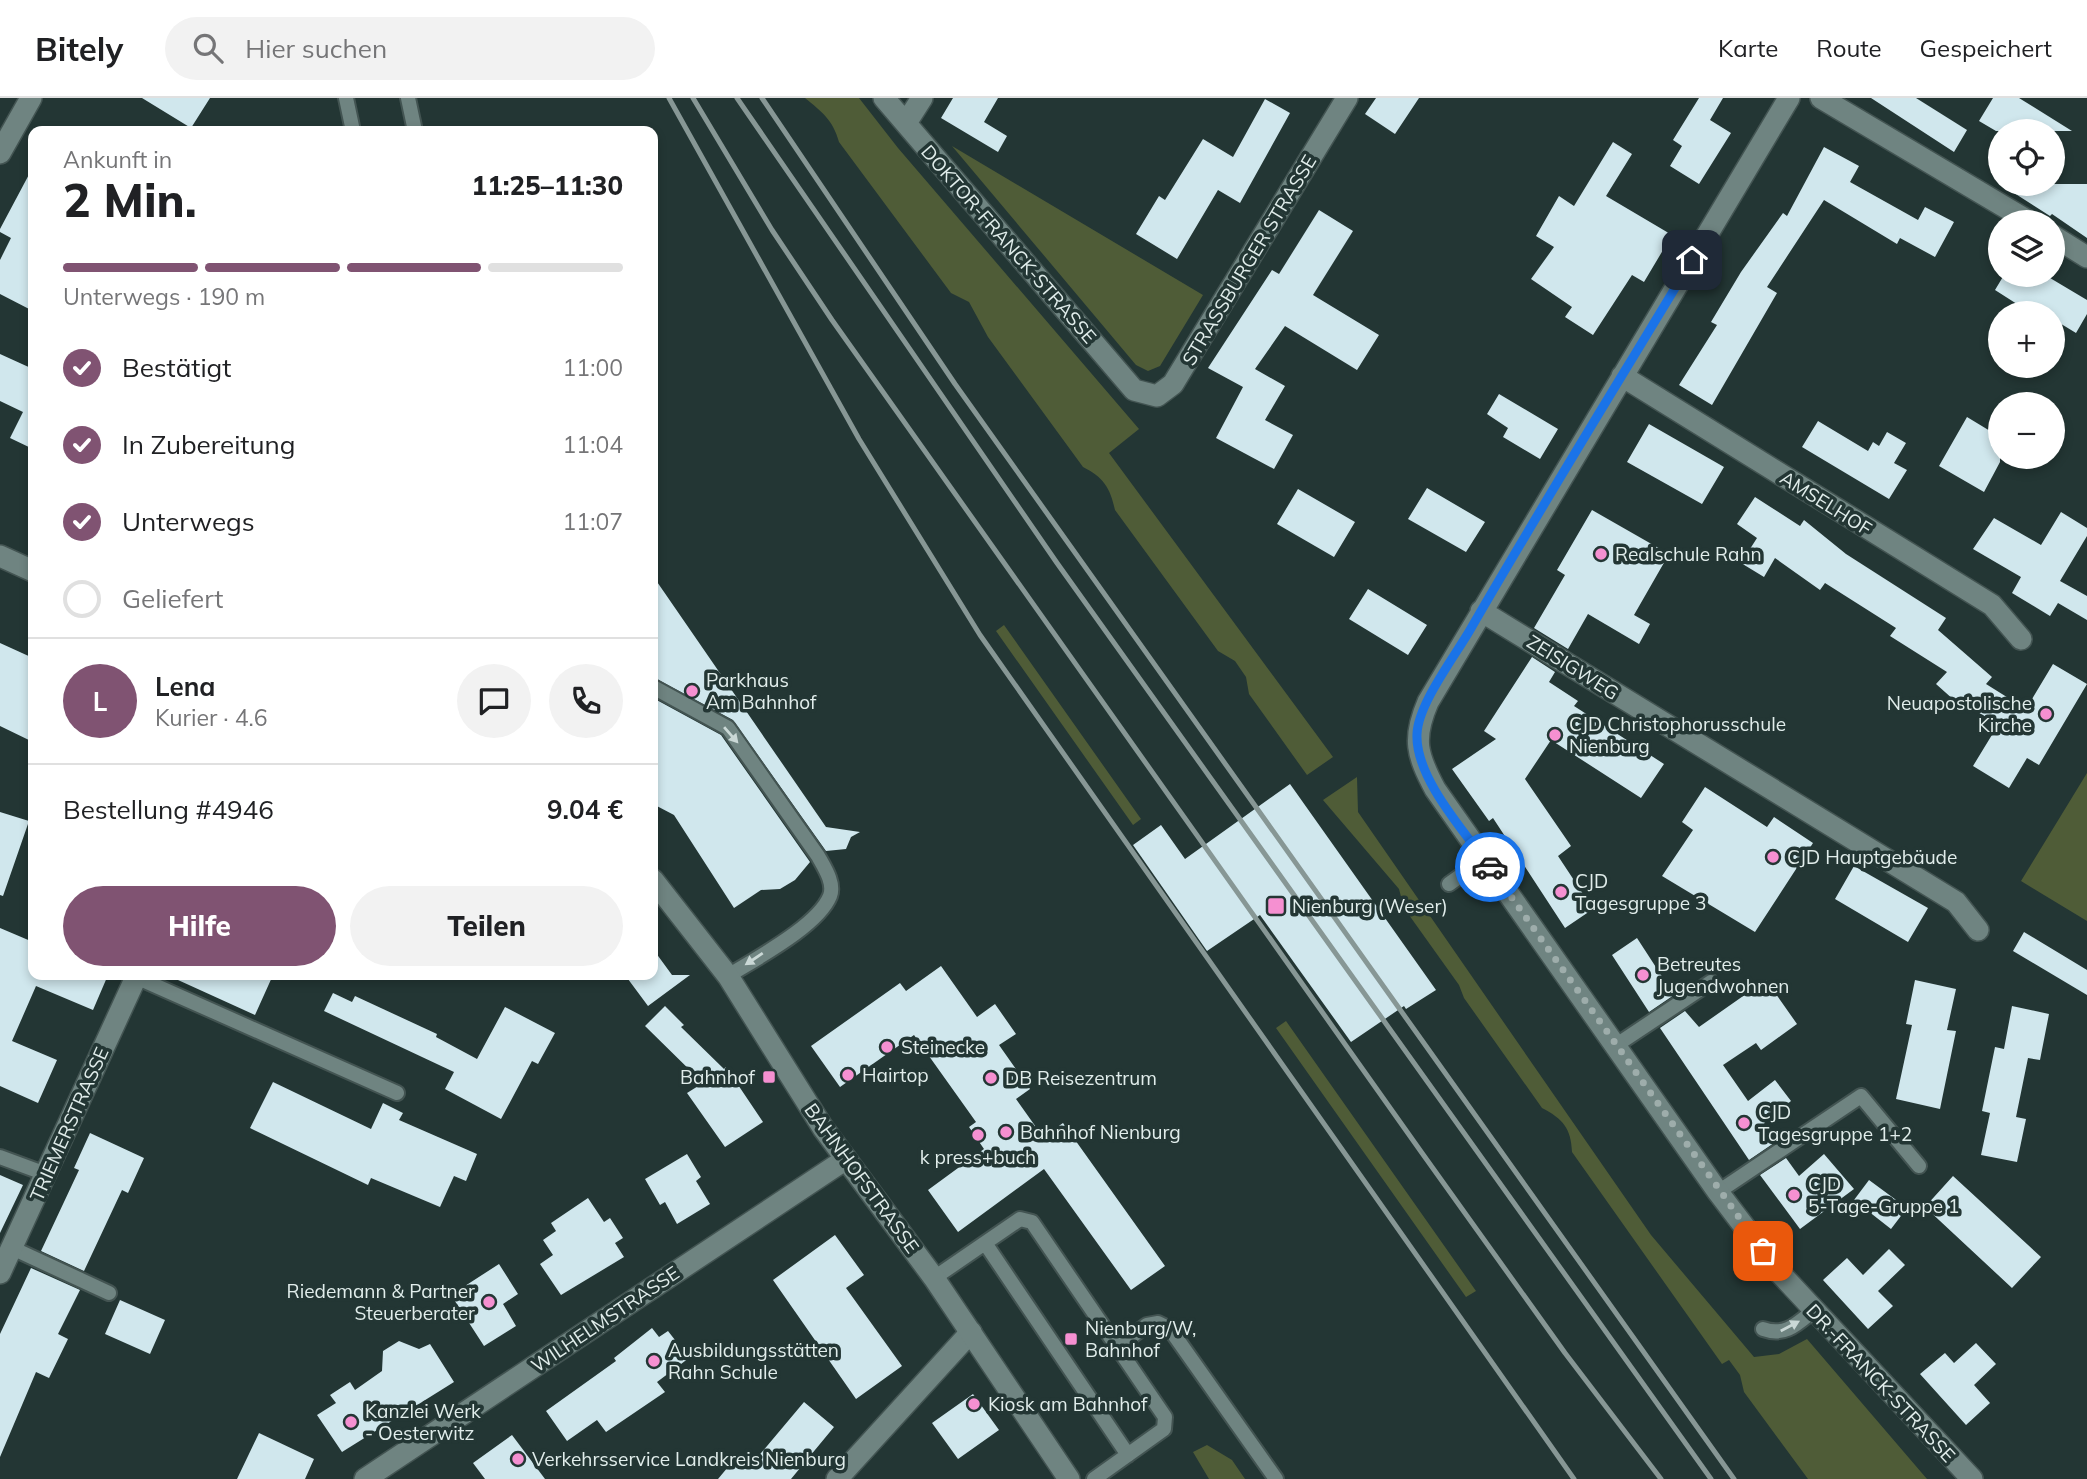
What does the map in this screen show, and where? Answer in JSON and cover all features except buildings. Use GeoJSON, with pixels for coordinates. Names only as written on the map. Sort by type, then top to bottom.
{"type":"FeatureCollection","features":[{"type":"Feature","properties":{"kind":"street"},"geometry":{"type":"LineString","coordinates":[[0,153],[31,98]]}},
{"type":"Feature","properties":{"kind":"street","name":"DOKTOR-FRANCK-STRASSE"},"geometry":{"type":"LineString","coordinates":[[884,98],[1134,390]]}},
{"type":"Feature","properties":{"kind":"street"},"geometry":{"type":"LineString","coordinates":[[906,123],[922,98]]}},
{"type":"Feature","properties":{"kind":"street","name":"STRASSBURGER STRASSE"},"geometry":{"type":"LineString","coordinates":[[1134,390],[1157,396],[1173,384],[1347,98]]}},
{"type":"Feature","properties":{"kind":"street"},"geometry":{"type":"LineString","coordinates":[[1481,611],[1789,98]]}},
{"type":"Feature","properties":{"kind":"street"},"geometry":{"type":"LineString","coordinates":[[1821,98],[2010,210]]}},
{"type":"Feature","properties":{"kind":"street"},"geometry":{"type":"LineString","coordinates":[[2065,243],[2087,257]]}},
{"type":"Feature","properties":{"kind":"street","name":"AMSELHOF"},"geometry":{"type":"LineString","coordinates":[[1622,376],[1992,605],[2021,639]]}},
{"type":"Feature","properties":{"kind":"street"},"geometry":{"type":"LineString","coordinates":[[0,556],[28,569]]}},
{"type":"Feature","properties":{"kind":"street","name":"DR.-FRANCK-STRASSE"},"geometry":{"type":"LineString","coordinates":[[1481,611],[1428,702],[1417,733],[1422,765],[1435,789],[1718,1192],[1778,1271],[1972,1479]]}},
{"type":"Feature","properties":{"kind":"street","name":"ZEISIGWEG"},"geometry":{"type":"LineString","coordinates":[[1481,611],[1956,902],[1978,930]]}},
{"type":"Feature","properties":{"kind":"street","name":"BAHNHOFSTRASSE"},"geometry":{"type":"LineString","coordinates":[[658,886],[728,976],[846,1159],[934,1278],[1069,1479]]}},
{"type":"Feature","properties":{"kind":"street","name":"TRIEMERSTRASSE"},"geometry":{"type":"LineString","coordinates":[[0,1273],[134,980]]}},
{"type":"Feature","properties":{"kind":"street","name":"WILHELMSTRASSE"},"geometry":{"type":"LineString","coordinates":[[365,1479],[846,1159]]}},
{"type":"Feature","properties":{"kind":"street"},"geometry":{"type":"LineString","coordinates":[[837,1479],[971,1332]]}},
{"type":"Feature","properties":{"kind":"lane"},"geometry":{"type":"LineString","coordinates":[[346,98],[352,126]]}},
{"type":"Feature","properties":{"kind":"lane"},"geometry":{"type":"LineString","coordinates":[[408,98],[414,126]]}},
{"type":"Feature","properties":{"kind":"lane"},"geometry":{"type":"LineString","coordinates":[[658,690],[728,729],[818,856],[830,878],[831,895],[813,919],[728,976]]}},
{"type":"Feature","properties":{"kind":"lane"},"geometry":{"type":"LineString","coordinates":[[1449,884],[1484,859]]}},
{"type":"Feature","properties":{"kind":"lane"},"geometry":{"type":"LineString","coordinates":[[145,980],[397,1093]]}},
{"type":"Feature","properties":{"kind":"lane"},"geometry":{"type":"LineString","coordinates":[[1615,1046],[1711,982]]}},
{"type":"Feature","properties":{"kind":"lane"},"geometry":{"type":"LineString","coordinates":[[1718,1192],[1860,1096],[1919,1166]]}},
{"type":"Feature","properties":{"kind":"lane"},"geometry":{"type":"LineString","coordinates":[[0,1157],[46,1174]]}},
{"type":"Feature","properties":{"kind":"lane"},"geometry":{"type":"LineString","coordinates":[[934,1278],[1020,1219],[1032,1222],[1165,1417],[1164,1429],[1094,1479]]}},
{"type":"Feature","properties":{"kind":"lane"},"geometry":{"type":"LineString","coordinates":[[985,1243],[1128,1455]]}},
{"type":"Feature","properties":{"kind":"lane"},"geometry":{"type":"LineString","coordinates":[[12,1248],[109,1293]]}},
{"type":"Feature","properties":{"kind":"lane"},"geometry":{"type":"LineString","coordinates":[[1763,1329],[1775,1333],[1790,1329],[1814,1310]]}},
{"type":"Feature","properties":{"kind":"lane"},"geometry":{"type":"LineString","coordinates":[[1117,1347],[1152,1323],[1164,1324],[1276,1479]]}},
{"type":"Feature","properties":{"kind":"green space"},"geometry":{"type":"Polygon","coordinates":[[[805,98],[859,98],[898,148],[1139,429],[1109,453],[1333,757],[1307,775],[1249,694],[1246,677],[1235,661],[1218,651],[1115,510],[1105,484],[1083,467],[988,337],[969,302],[951,293],[839,142],[830,122],[805,98]]]}},
{"type":"Feature","properties":{"kind":"green space"},"geometry":{"type":"Polygon","coordinates":[[[952,146],[1203,295],[1160,366],[1148,371],[1136,365],[952,146]]]}},
{"type":"Feature","properties":{"kind":"green space"},"geometry":{"type":"Polygon","coordinates":[[[1004,625],[1141,819],[1133,825],[996,631],[1004,625]]]}},
{"type":"Feature","properties":{"kind":"green space"},"geometry":{"type":"Polygon","coordinates":[[[2087,773],[2087,921],[2021,881],[2087,773]]]}},
{"type":"Feature","properties":{"kind":"green space"},"geometry":{"type":"Polygon","coordinates":[[[1357,777],[1358,812],[1651,1235],[1754,1357],[1779,1354],[1807,1339],[1927,1479],[1808,1479],[1744,1392],[1740,1375],[1729,1360],[1722,1364],[1572,1152],[1568,1130],[1555,1116],[1542,1108],[1464,998],[1459,985],[1404,908],[1399,889],[1323,800],[1357,777]]]}},
{"type":"Feature","properties":{"kind":"green space"},"geometry":{"type":"Polygon","coordinates":[[[1286,1021],[1476,1291],[1466,1297],[1276,1028],[1286,1021]]]}},
{"type":"Feature","properties":{"kind":"green space"},"geometry":{"type":"Polygon","coordinates":[[[1207,1445],[1232,1460],[1245,1479],[1209,1479],[1193,1452],[1207,1445]]]}},
{"type":"Feature","properties":{"kind":"railway"},"geometry":{"type":"LineString","coordinates":[[669,98],[859,439],[980,635],[1574,1479]]}},
{"type":"Feature","properties":{"kind":"railway"},"geometry":{"type":"LineString","coordinates":[[693,98],[772,230],[832,320],[1565,1353],[1661,1479]]}},
{"type":"Feature","properties":{"kind":"railway"},"geometry":{"type":"LineString","coordinates":[[737,98],[1057,563],[1711,1479]]}},
{"type":"Feature","properties":{"kind":"railway"},"geometry":{"type":"LineString","coordinates":[[762,98],[955,384],[1734,1479]]}},
{"type":"Feature","properties":{"kind":"way so far"},"geometry":{"type":"LineString","coordinates":[[1490,867],[1718,1192],[1763,1251]]}},
{"type":"Feature","properties":{"kind":"place","name":"Realschule Rahn"},"geometry":{"type":"Point","coordinates":[1601,554]}},
{"type":"Feature","properties":{"kind":"place","name":"Parkhaus Am Bahnhof"},"geometry":{"type":"Point","coordinates":[692,691]}},
{"type":"Feature","properties":{"kind":"place","name":"Neuapostolische Kirche"},"geometry":{"type":"Point","coordinates":[2046,714]}},
{"type":"Feature","properties":{"kind":"place","name":"CJD Christophorusschule Nienburg"},"geometry":{"type":"Point","coordinates":[1555,735]}},
{"type":"Feature","properties":{"kind":"place","name":"CJD Hauptgebäude"},"geometry":{"type":"Point","coordinates":[1773,857]}},
{"type":"Feature","properties":{"kind":"place","name":"CJD Tagesgruppe 3"},"geometry":{"type":"Point","coordinates":[1561,892]}},
{"type":"Feature","properties":{"kind":"place","name":"Nienburg (Weser)"},"geometry":{"type":"Point","coordinates":[1276,906]}},
{"type":"Feature","properties":{"kind":"place","name":"Betreutes Jugendwohnen"},"geometry":{"type":"Point","coordinates":[1643,975]}},
{"type":"Feature","properties":{"kind":"place","name":"Steinecke"},"geometry":{"type":"Point","coordinates":[887,1047]}},
{"type":"Feature","properties":{"kind":"place","name":"Hairtop"},"geometry":{"type":"Point","coordinates":[848,1075]}},
{"type":"Feature","properties":{"kind":"place","name":"Bahnhof"},"geometry":{"type":"Point","coordinates":[769,1077]}},
{"type":"Feature","properties":{"kind":"place","name":"DB Reisezentrum"},"geometry":{"type":"Point","coordinates":[991,1078]}},
{"type":"Feature","properties":{"kind":"place","name":"CJD Tagesgruppe 1+2"},"geometry":{"type":"Point","coordinates":[1744,1123]}},
{"type":"Feature","properties":{"kind":"place","name":"Bahnhof Nienburg"},"geometry":{"type":"Point","coordinates":[1006,1132]}},
{"type":"Feature","properties":{"kind":"place","name":"k press+buch"},"geometry":{"type":"Point","coordinates":[978,1135]}},
{"type":"Feature","properties":{"kind":"place","name":"CJD 5-Tage-Gruppe 1"},"geometry":{"type":"Point","coordinates":[1794,1195]}},
{"type":"Feature","properties":{"kind":"place","name":"Riedemann & Partner Steuerberater"},"geometry":{"type":"Point","coordinates":[489,1302]}},
{"type":"Feature","properties":{"kind":"place","name":"Nienburg/W, Bahnhof"},"geometry":{"type":"Point","coordinates":[1071,1339]}},
{"type":"Feature","properties":{"kind":"place","name":"Ausbildungsstätten Rahn Schule"},"geometry":{"type":"Point","coordinates":[654,1361]}},
{"type":"Feature","properties":{"kind":"place","name":"Kiosk am Bahnhof"},"geometry":{"type":"Point","coordinates":[974,1404]}},
{"type":"Feature","properties":{"kind":"place","name":"Kanzlei Werk - Oesterwitz"},"geometry":{"type":"Point","coordinates":[351,1422]}},
{"type":"Feature","properties":{"kind":"place","name":"Verkehrsservice Landkreis Nienburg"},"geometry":{"type":"Point","coordinates":[518,1459]}},
{"type":"Feature","properties":{"kind":"route"},"geometry":{"type":"LineString","coordinates":[[1490,867],[1435,789],[1422,765],[1418,748],[1419,722],[1481,611],[1692,260]]}}]}
